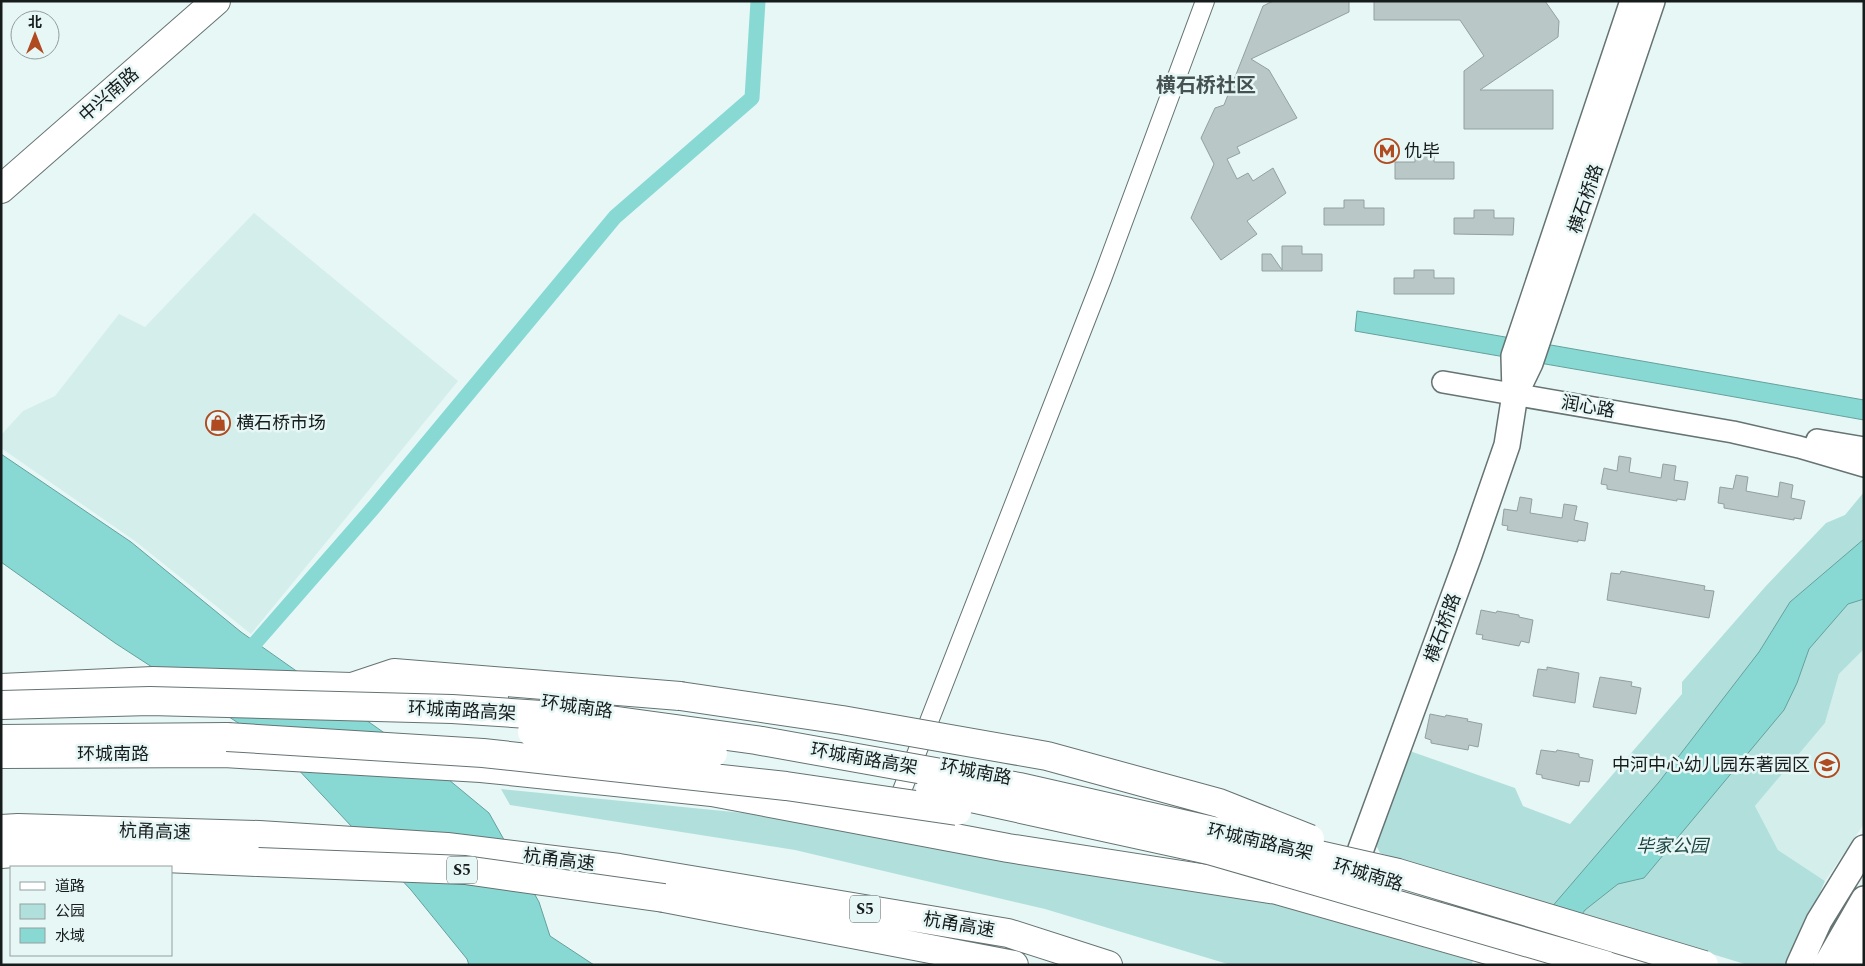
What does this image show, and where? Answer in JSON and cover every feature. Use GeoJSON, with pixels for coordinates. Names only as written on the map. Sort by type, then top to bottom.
{"type":"FeatureCollection","features":[{"type":"Feature","properties":{"kind":"main road","name":"中兴南路"},"geometry":{"type":"LineString","coordinates":[[1,166],[190,1]]}},
{"type":"Feature","properties":{"kind":"main road","name":"中兴南路"},"geometry":{"type":"LineString","coordinates":[[1,190],[216,1]]}},
{"type":"Feature","properties":{"kind":"main road","name":"横石桥路"},"geometry":{"type":"LineString","coordinates":[[1358,857],[1469,555],[1507,445],[1515,394],[1514,356],[1633,1]]}},
{"type":"Feature","properties":{"kind":"main road","name":"横石桥路"},"geometry":{"type":"LineString","coordinates":[[1515,394],[1530,363],[1652,1]]}},
{"type":"Feature","properties":{"kind":"main road"},"geometry":{"type":"LineString","coordinates":[[352,687],[394,673],[680,696],[842,720],[1048,756],[1218,803],[1398,873]]}},
{"type":"Feature","properties":{"kind":"main road","name":"环城南路"},"geometry":{"type":"LineString","coordinates":[[1,688],[153,681],[352,687],[548,702],[737,730],[1042,784],[1184,821],[1364,872],[1525,927],[1660,965]]}},
{"type":"Feature","properties":{"kind":"main road","name":"环城南路高架"},"geometry":{"type":"LineString","coordinates":[[1,705],[150,701],[452,709],[603,719],[756,740],[1019,787],[1398,873],[1704,965]]}},
{"type":"Feature","properties":{"kind":"main road","name":"环城南路高架"},"geometry":{"type":"LineString","coordinates":[[1,720],[201,718],[500,729],[810,764],[1209,850],[1605,965]]}},
{"type":"Feature","properties":{"kind":"main road"},"geometry":{"type":"LineString","coordinates":[[1,739],[483,753],[766,784],[983,815],[1103,837],[1209,850]]}},
{"type":"Feature","properties":{"kind":"main road","name":"环城南路"},"geometry":{"type":"LineString","coordinates":[[1,754],[226,745]]}},
{"type":"Feature","properties":{"kind":"main road"},"geometry":{"type":"LineString","coordinates":[[226,745],[481,768],[712,792],[1008,848],[1277,890],[1495,952],[1534,965]]}},
{"type":"Feature","properties":{"kind":"main road","name":"杭甬高速"},"geometry":{"type":"LineString","coordinates":[[1,829],[259,835],[447,847],[619,868],[1008,933],[1108,965]]}},
{"type":"Feature","properties":{"kind":"main road"},"geometry":{"type":"LineString","coordinates":[[1799,965],[1819,921],[1864,848]]}},
{"type":"Feature","properties":{"kind":"main road","name":"杭甬高速"},"geometry":{"type":"LineString","coordinates":[[1,854],[26,852],[465,870],[664,898],[1014,965]]}},
{"type":"Feature","properties":{"kind":"main road"},"geometry":{"type":"LineString","coordinates":[[1826,965],[1864,899]]}},
{"type":"Feature","properties":{"kind":"main road"},"geometry":{"type":"LineString","coordinates":[[1849,965],[1864,938]]}},
{"type":"Feature","properties":{"kind":"street"},"geometry":{"type":"LineString","coordinates":[[888,825],[1102,279],[1205,1]]}},
{"type":"Feature","properties":{"kind":"street","name":"润心路"},"geometry":{"type":"LineString","coordinates":[[1443,382],[1733,432],[1799,447],[1864,466]]}},
{"type":"Feature","properties":{"kind":"street","name":"润心路"},"geometry":{"type":"LineString","coordinates":[[1733,432],[1794,436],[1864,448]]}},
{"type":"Feature","properties":{"kind":"shaded area","name":"横石桥市场"},"geometry":{"type":"Polygon","coordinates":[[[254,213],[458,381],[251,634],[135,541],[1,448],[1,435],[23,411],[55,396],[119,314],[145,327],[254,213]]]}},
{"type":"Feature","properties":{"kind":"shaded area","name":"中河中心幼儿园东著园区"},"geometry":{"type":"Polygon","coordinates":[[[1864,649],[1864,824],[1825,881],[1778,850],[1755,806],[1825,723],[1839,674],[1864,649]]]}},
{"type":"Feature","properties":{"kind":"green space","name":"毕家公园"},"geometry":{"type":"Polygon","coordinates":[[[1864,492],[1864,649],[1839,674],[1825,723],[1755,806],[1778,850],[1825,881],[1790,962],[1779,965],[1748,965],[1380,853],[1375,843],[1407,750],[1515,788],[1523,806],[1570,824],[1682,694],[1682,682],[1765,587],[1826,523],[1845,515],[1864,492]]]}},
{"type":"Feature","properties":{"kind":"green space"},"geometry":{"type":"Polygon","coordinates":[[[501,789],[815,820],[1241,895],[1473,961],[1471,965],[1231,965],[1045,909],[795,850],[510,805],[501,789]]]}},
{"type":"Feature","properties":{"kind":"water"},"geometry":{"type":"Polygon","coordinates":[[[1357,311],[1864,400],[1864,420],[1355,331],[1357,311]]]}},
{"type":"Feature","properties":{"kind":"water"},"geometry":{"type":"Polygon","coordinates":[[[1,454],[131,542],[241,632],[437,770],[489,813],[539,902],[550,936],[594,965],[469,965],[467,959],[411,890],[280,750],[115,643],[1,562],[1,454]]]}},
{"type":"Feature","properties":{"kind":"water"},"geometry":{"type":"Polygon","coordinates":[[[1864,539],[1864,599],[1848,604],[1809,649],[1797,683],[1784,710],[1644,878],[1618,884],[1585,910],[1545,965],[1502,965],[1659,782],[1759,652],[1790,602],[1864,539]]]}},
{"type":"Feature","properties":{"kind":"building"},"geometry":{"type":"Polygon","coordinates":[[[1273,1],[1349,1],[1349,12],[1251,59],[1269,70],[1297,118],[1237,147],[1240,153],[1227,159],[1237,179],[1248,173],[1253,181],[1273,168],[1286,193],[1247,221],[1257,234],[1221,260],[1191,218],[1214,164],[1201,138],[1215,108],[1224,105],[1263,6],[1273,1]]]}},
{"type":"Feature","properties":{"kind":"building"},"geometry":{"type":"Polygon","coordinates":[[[1374,1],[1545,1],[1559,21],[1558,37],[1480,90],[1553,90],[1553,129],[1464,129],[1464,71],[1484,56],[1460,20],[1374,20],[1374,1]]]}},
{"type":"Feature","properties":{"kind":"building"},"geometry":{"type":"Polygon","coordinates":[[[1415,154],[1434,155],[1434,162],[1454,162],[1454,179],[1395,179],[1395,162],[1415,162],[1415,154]]]}},
{"type":"Feature","properties":{"kind":"building"},"geometry":{"type":"Polygon","coordinates":[[[1344,200],[1364,200],[1364,208],[1384,208],[1384,225],[1324,225],[1324,208],[1344,208],[1344,200]]]}},
{"type":"Feature","properties":{"kind":"building"},"geometry":{"type":"Polygon","coordinates":[[[1474,210],[1494,210],[1494,218],[1514,218],[1513,235],[1454,234],[1454,218],[1474,218],[1474,210]]]}},
{"type":"Feature","properties":{"kind":"building"},"geometry":{"type":"Polygon","coordinates":[[[1282,246],[1302,246],[1302,254],[1322,254],[1322,271],[1262,271],[1262,254],[1271,254],[1282,270],[1282,246]]]}},
{"type":"Feature","properties":{"kind":"building"},"geometry":{"type":"Polygon","coordinates":[[[1414,270],[1434,270],[1434,278],[1454,278],[1454,294],[1394,294],[1394,278],[1414,278],[1414,270]]]}},
{"type":"Feature","properties":{"kind":"building"},"geometry":{"type":"Polygon","coordinates":[[[1619,456],[1631,458],[1629,472],[1661,478],[1663,464],[1676,466],[1674,480],[1688,482],[1685,500],[1677,499],[1677,501],[1607,489],[1607,485],[1601,484],[1604,468],[1617,471],[1619,456]]]}},
{"type":"Feature","properties":{"kind":"building"},"geometry":{"type":"Polygon","coordinates":[[[1736,475],[1748,477],[1746,491],[1778,497],[1780,482],[1793,485],[1791,498],[1805,501],[1801,519],[1794,518],[1794,520],[1724,508],[1724,504],[1718,503],[1720,487],[1733,489],[1736,475]]]}},
{"type":"Feature","properties":{"kind":"building"},"geometry":{"type":"Polygon","coordinates":[[[1520,497],[1532,499],[1530,513],[1562,518],[1564,504],[1577,506],[1574,520],[1588,523],[1585,541],[1578,540],[1578,542],[1507,530],[1508,526],[1502,525],[1504,509],[1517,511],[1520,497]]]}},
{"type":"Feature","properties":{"kind":"building"},"geometry":{"type":"Polygon","coordinates":[[[1621,571],[1705,586],[1704,590],[1714,591],[1709,618],[1607,600],[1611,573],[1620,574],[1621,571]]]}},
{"type":"Feature","properties":{"kind":"building"},"geometry":{"type":"Polygon","coordinates":[[[1481,610],[1519,615],[1519,617],[1533,620],[1529,643],[1521,641],[1519,646],[1482,639],[1483,635],[1476,634],[1481,610]]]}},
{"type":"Feature","properties":{"kind":"building"},"geometry":{"type":"Polygon","coordinates":[[[1547,667],[1579,673],[1575,703],[1533,696],[1538,669],[1547,670],[1547,667]]]}},
{"type":"Feature","properties":{"kind":"building"},"geometry":{"type":"Polygon","coordinates":[[[1600,677],[1632,682],[1631,686],[1641,688],[1636,714],[1593,707],[1600,677]]]}},
{"type":"Feature","properties":{"kind":"building"},"geometry":{"type":"Polygon","coordinates":[[[1430,714],[1468,719],[1467,721],[1482,724],[1478,747],[1469,745],[1468,750],[1431,743],[1431,740],[1425,738],[1430,714]]]}},
{"type":"Feature","properties":{"kind":"building"},"geometry":{"type":"Polygon","coordinates":[[[1541,750],[1556,752],[1557,750],[1579,754],[1579,757],[1593,760],[1589,782],[1580,781],[1579,786],[1542,778],[1542,775],[1536,774],[1541,750]]]}},
{"type":"Feature","properties":{"kind":"waterway"},"geometry":{"type":"LineString","coordinates":[[243,657],[374,507],[615,217],[752,98],[758,1]]}},
{"type":"Feature","properties":{"kind":"place","name":"仇毕"},"geometry":{"type":"Point","coordinates":[1387,151]}},
{"type":"Feature","properties":{"kind":"place","name":"横石桥市场"},"geometry":{"type":"Point","coordinates":[218,423]}},
{"type":"Feature","properties":{"kind":"place","name":"中河中心幼儿园东著园区"},"geometry":{"type":"Point","coordinates":[1827,765]}},
{"type":"Feature","properties":{"kind":"district","name":"横石桥社区"},"geometry":{"type":"Point","coordinates":[1206,86]}}]}
